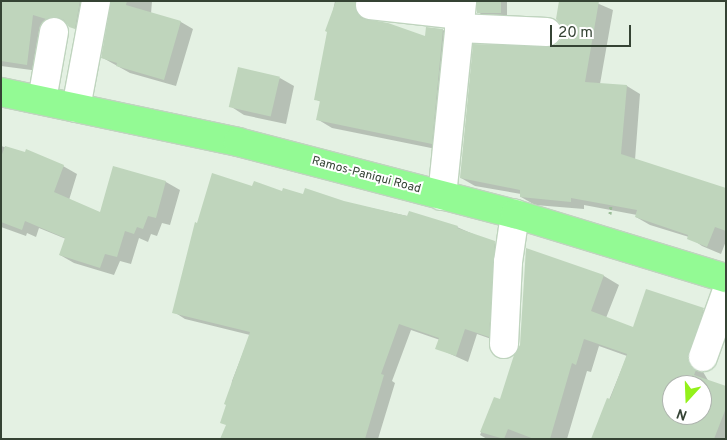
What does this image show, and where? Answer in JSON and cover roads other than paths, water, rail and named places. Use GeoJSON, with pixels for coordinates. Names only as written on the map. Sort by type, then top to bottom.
{"type":"FeatureCollection","features":[{"type":"Feature","properties":{"kind":"main road","name":"Ramos-Paniqui Road"},"geometry":{"type":"LineString","coordinates":[[1,92],[238,142],[515,214],[726,278]]}},
{"type":"Feature","properties":{"kind":"street"},"geometry":{"type":"LineString","coordinates":[[76,108],[96,1]]}},
{"type":"Feature","properties":{"kind":"street"},"geometry":{"type":"LineString","coordinates":[[370,5],[460,15],[547,32]]}},
{"type":"Feature","properties":{"kind":"street"},"geometry":{"type":"LineString","coordinates":[[442,196],[460,15]]}},
{"type":"Feature","properties":{"kind":"street"},"geometry":{"type":"LineString","coordinates":[[42,100],[54,32]]}},
{"type":"Feature","properties":{"kind":"street"},"geometry":{"type":"LineString","coordinates":[[504,344],[508,262],[515,214]]}},
{"type":"Feature","properties":{"kind":"street"},"geometry":{"type":"LineString","coordinates":[[702,357],[726,293]]}}]}
